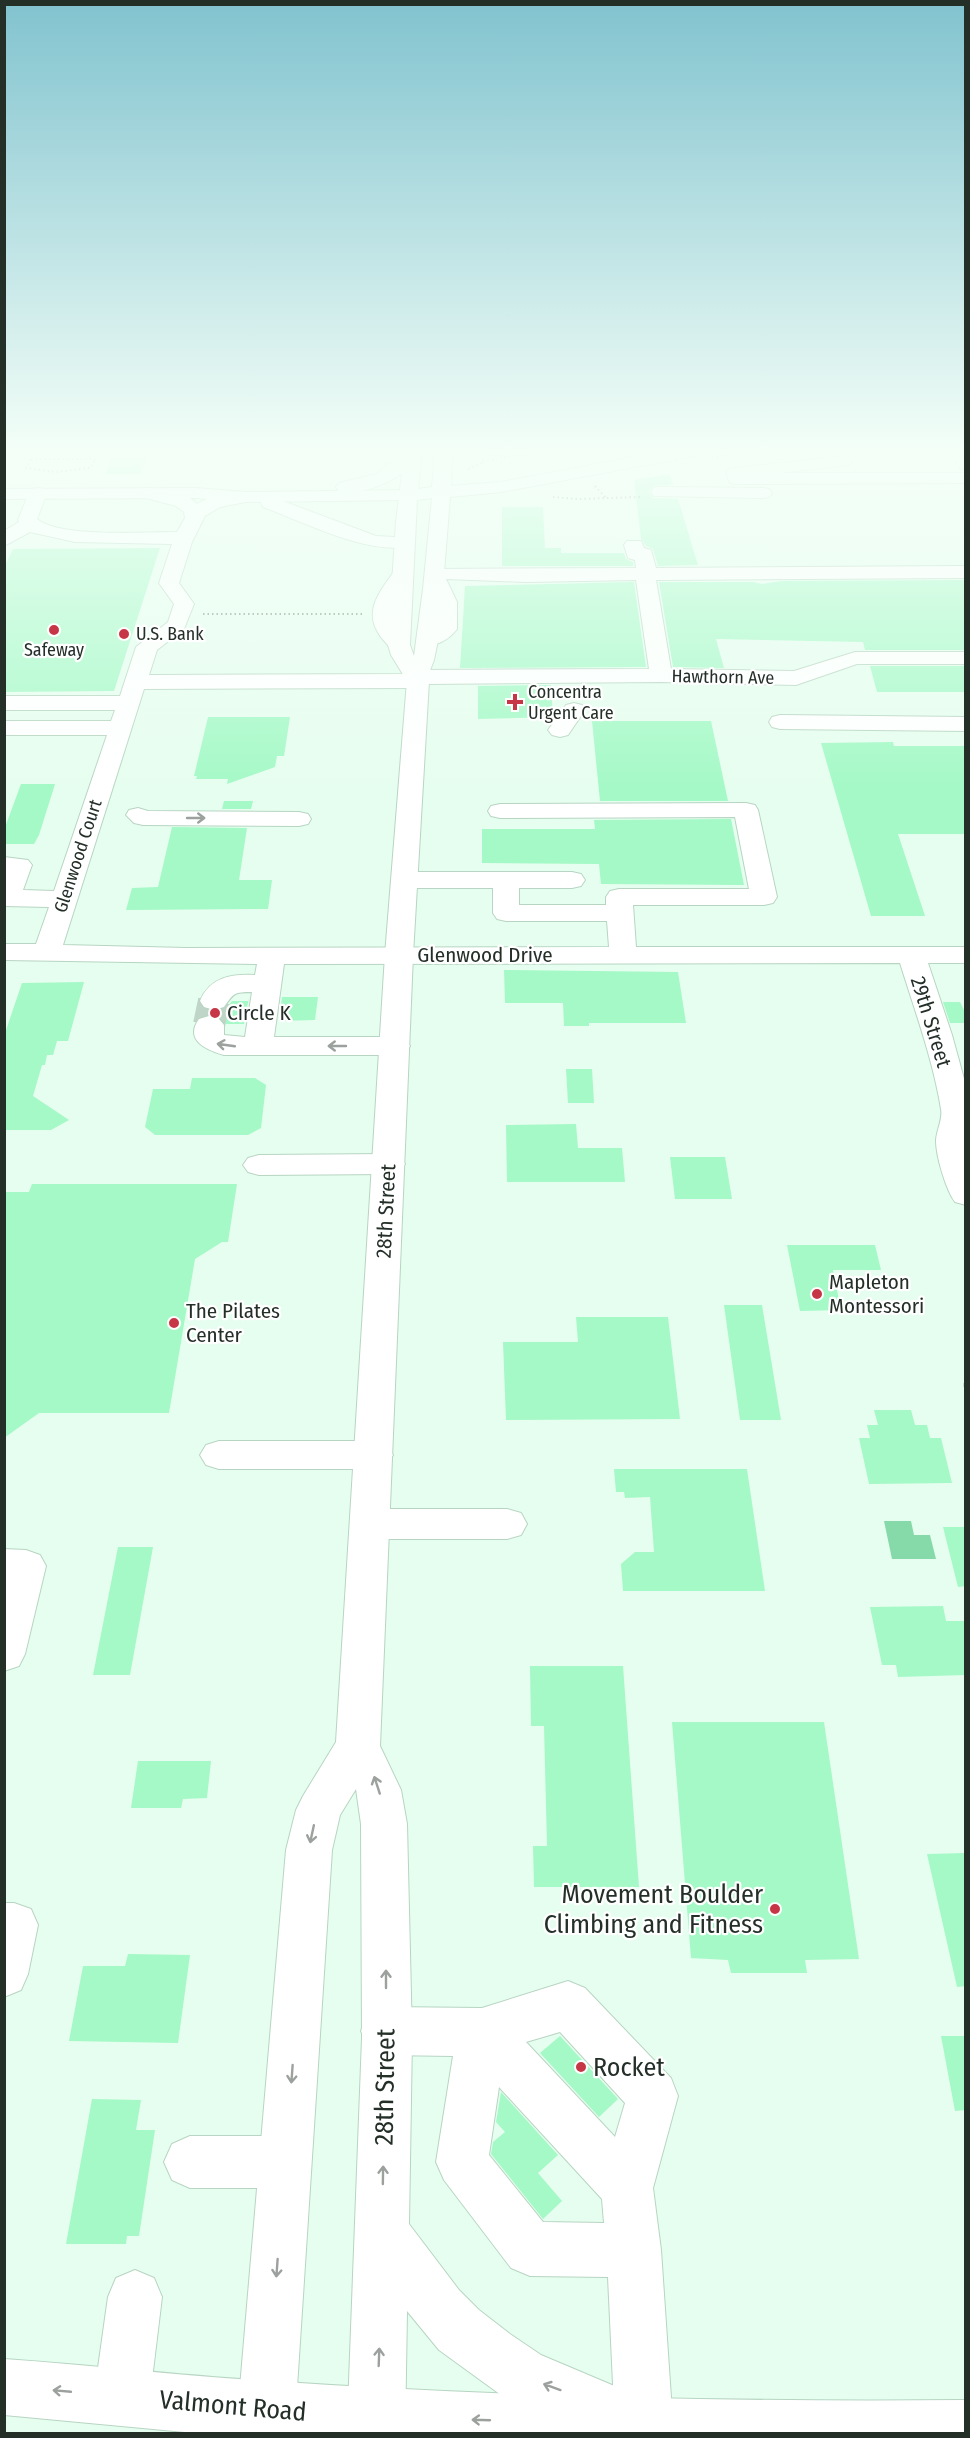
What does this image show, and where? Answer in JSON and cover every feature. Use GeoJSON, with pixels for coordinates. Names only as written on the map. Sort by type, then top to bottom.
{"type":"FeatureCollection","features":[{"type":"Feature","properties":{"kind":"main road"},"geometry":{"type":"LineString","coordinates":[[175,565],[169,583],[184,604],[181,614]]}},
{"type":"Feature","properties":{"kind":"main road"},"geometry":{"type":"LineString","coordinates":[[403,565],[403,573],[387,597],[382,620],[385,630],[399,645],[402,655],[418,679]]}},
{"type":"Feature","properties":{"kind":"main road","name":"28th Street"},"geometry":{"type":"LineString","coordinates":[[266,2422],[309,1850],[319,1810],[358,1746],[399,955],[418,679],[426,658],[439,565]]}},
{"type":"Feature","properties":{"kind":"main road"},"geometry":{"type":"LineString","coordinates":[[645,565],[661,675]]}},
{"type":"Feature","properties":{"kind":"main road"},"geometry":{"type":"LineString","coordinates":[[436,575],[966,572]]}},
{"type":"Feature","properties":{"kind":"main road","name":"Glenwood Court"},"geometry":{"type":"LineString","coordinates":[[47,952],[147,647],[177,625],[181,614]]}},
{"type":"Feature","properties":{"kind":"main road","name":"Hawthorn Ave"},"geometry":{"type":"LineString","coordinates":[[4,703],[132,693],[258,672],[418,679],[478,676],[661,675],[796,678],[855,658],[966,658]]}},
{"type":"Feature","properties":{"kind":"main road"},"geometry":{"type":"LineString","coordinates":[[560,730],[574,710]]}},
{"type":"Feature","properties":{"kind":"main road"},"geometry":{"type":"LineString","coordinates":[[780,722],[966,724]]}},
{"type":"Feature","properties":{"kind":"main road"},"geometry":{"type":"LineString","coordinates":[[4,728],[120,728]]}},
{"type":"Feature","properties":{"kind":"main road"},"geometry":{"type":"LineString","coordinates":[[500,811],[746,810],[764,897],[619,897],[623,955]]}},
{"type":"Feature","properties":{"kind":"main road"},"geometry":{"type":"LineString","coordinates":[[138,815],[143,818],[299,819]]}},
{"type":"Feature","properties":{"kind":"main road"},"geometry":{"type":"LineString","coordinates":[[4,865],[19,865],[6,898],[64,899]]}},
{"type":"Feature","properties":{"kind":"main road"},"geometry":{"type":"LineString","coordinates":[[405,880],[572,880]]}},
{"type":"Feature","properties":{"kind":"main road"},"geometry":{"type":"LineString","coordinates":[[506,880],[506,913],[620,913]]}},
{"type":"Feature","properties":{"kind":"main road","name":"Glenwood Drive"},"geometry":{"type":"LineString","coordinates":[[4,952],[272,956],[966,955]]}},
{"type":"Feature","properties":{"kind":"main road","name":"29th Street"},"geometry":{"type":"LineString","coordinates":[[911,955],[937,1035],[957,1112],[952,1141],[954,1160],[966,1195]]}},
{"type":"Feature","properties":{"kind":"main road"},"geometry":{"type":"LineString","coordinates":[[258,1046],[272,956]]}},
{"type":"Feature","properties":{"kind":"main road"},"geometry":{"type":"LineString","coordinates":[[267,984],[222,987],[216,993],[208,1036],[217,1044],[395,1046]]}},
{"type":"Feature","properties":{"kind":"main road"},"geometry":{"type":"LineString","coordinates":[[259,1165],[389,1164]]}},
{"type":"Feature","properties":{"kind":"main road"},"geometry":{"type":"LineString","coordinates":[[219,1455],[374,1455]]}},
{"type":"Feature","properties":{"kind":"main road"},"geometry":{"type":"LineString","coordinates":[[370,1524],[507,1524]]}},
{"type":"Feature","properties":{"kind":"main road"},"geometry":{"type":"LineString","coordinates":[[4,1565],[26,1566],[4,1654]]}},
{"type":"Feature","properties":{"kind":"main road","name":"28th Street"},"geometry":{"type":"LineString","coordinates":[[358,1746],[379,1790],[384,1824],[386,2031],[377,2425]]}},
{"type":"Feature","properties":{"kind":"main road"},"geometry":{"type":"LineString","coordinates":[[4,1925],[14,1925],[4,1974]]}},
{"type":"Feature","properties":{"kind":"main road"},"geometry":{"type":"LineString","coordinates":[[382,2233],[440,2309],[459,2330],[490,2354],[521,2375],[644,2427],[634,2250],[627,2188],[653,2096],[568,2005],[482,2032],[386,2031]]}},
{"type":"Feature","properties":{"kind":"main road"},"geometry":{"type":"LineString","coordinates":[[482,2032],[627,2188]]}},
{"type":"Feature","properties":{"kind":"main road"},"geometry":{"type":"LineString","coordinates":[[482,2032],[462,2162],[530,2249],[634,2250]]}},
{"type":"Feature","properties":{"kind":"main road"},"geometry":{"type":"LineString","coordinates":[[190,2162],[285,2162]]}},
{"type":"Feature","properties":{"kind":"main road"},"geometry":{"type":"LineString","coordinates":[[122,2396],[135,2297]]}},
{"type":"Feature","properties":{"kind":"main road","name":"Valmont Road"},"geometry":{"type":"LineString","coordinates":[[4,2388],[122,2396],[266,2422],[730,2429],[966,2429]]}},
{"type":"Feature","properties":{"kind":"path"},"geometry":{"type":"LineString","coordinates":[[181,614],[371,614]]}},
{"type":"Feature","properties":{"kind":"path"},"geometry":{"type":"LineString","coordinates":[[966,1383],[966,1389]]}},
{"type":"Feature","properties":{"kind":"shaded area"},"geometry":{"type":"Polygon","coordinates":[[[884,1521],[911,1521],[914,1535],[930,1535],[936,1559],[892,1559],[884,1521]]]}},
{"type":"Feature","properties":{"kind":"building"},"geometry":{"type":"Polygon","coordinates":[[[5,565],[155,565],[114,691],[4,692],[5,565]]]}},
{"type":"Feature","properties":{"kind":"building"},"geometry":{"type":"Polygon","coordinates":[[[502,565],[633,565],[633,566],[502,565]]]}},
{"type":"Feature","properties":{"kind":"building"},"geometry":{"type":"Polygon","coordinates":[[[658,565],[698,565],[658,566],[658,565]]]}},
{"type":"Feature","properties":{"kind":"building"},"geometry":{"type":"Polygon","coordinates":[[[966,580],[966,650],[865,650],[863,642],[716,639],[724,668],[673,667],[659,582],[753,582],[762,584],[782,581],[966,580]]]}},
{"type":"Feature","properties":{"kind":"building"},"geometry":{"type":"Polygon","coordinates":[[[634,582],[646,667],[460,668],[465,586],[634,582]]]}},
{"type":"Feature","properties":{"kind":"building"},"geometry":{"type":"Polygon","coordinates":[[[870,666],[966,666],[966,692],[877,692],[870,666]]]}},
{"type":"Feature","properties":{"kind":"building","name":"Concentra Urgent Care"},"geometry":{"type":"Polygon","coordinates":[[[551,685],[553,717],[478,719],[478,686],[551,685]]]}},
{"type":"Feature","properties":{"kind":"building"},"geometry":{"type":"Polygon","coordinates":[[[208,717],[290,717],[284,756],[277,756],[275,767],[227,784],[228,779],[196,779],[197,776],[194,776],[208,717]]]}},
{"type":"Feature","properties":{"kind":"building"},"geometry":{"type":"Polygon","coordinates":[[[592,721],[711,721],[728,801],[600,801],[592,721]]]}},
{"type":"Feature","properties":{"kind":"building"},"geometry":{"type":"Polygon","coordinates":[[[893,742],[894,746],[966,746],[966,834],[898,834],[925,916],[871,916],[821,743],[893,742]]]}},
{"type":"Feature","properties":{"kind":"building"},"geometry":{"type":"Polygon","coordinates":[[[21,784],[55,784],[34,844],[4,844],[4,830],[21,784]]]}},
{"type":"Feature","properties":{"kind":"building"},"geometry":{"type":"Polygon","coordinates":[[[224,801],[253,801],[251,809],[222,809],[224,801]]]}},
{"type":"Feature","properties":{"kind":"building"},"geometry":{"type":"Polygon","coordinates":[[[731,819],[744,885],[601,884],[599,864],[482,863],[482,829],[595,829],[594,820],[731,819]]]}},
{"type":"Feature","properties":{"kind":"building"},"geometry":{"type":"Polygon","coordinates":[[[172,827],[247,828],[239,880],[272,880],[268,909],[126,910],[132,888],[158,887],[172,827]]]}},
{"type":"Feature","properties":{"kind":"building"},"geometry":{"type":"Polygon","coordinates":[[[504,970],[678,972],[686,1023],[589,1023],[589,1026],[564,1026],[563,1003],[505,1003],[504,970]]]}},
{"type":"Feature","properties":{"kind":"building"},"geometry":{"type":"Polygon","coordinates":[[[84,982],[68,1041],[57,1041],[53,1055],[47,1055],[33,1096],[69,1120],[51,1130],[4,1130],[4,1036],[22,983],[84,982]]]}},
{"type":"Feature","properties":{"kind":"building","name":"Circle K"},"geometry":{"type":"Polygon","coordinates":[[[249,997],[244,1024],[226,1024],[220,1017],[204,1015],[205,1010],[215,1012],[225,1009],[232,1001],[248,1001],[249,997]]]}},
{"type":"Feature","properties":{"kind":"building"},"geometry":{"type":"Polygon","coordinates":[[[282,997],[318,997],[315,1020],[279,1021],[282,997]]]}},
{"type":"Feature","properties":{"kind":"building"},"geometry":{"type":"Polygon","coordinates":[[[943,1002],[960,1002],[966,1014],[966,1023],[950,1023],[943,1002]]]}},
{"type":"Feature","properties":{"kind":"building"},"geometry":{"type":"Polygon","coordinates":[[[566,1069],[592,1069],[594,1103],[568,1103],[566,1069]]]}},
{"type":"Feature","properties":{"kind":"building"},"geometry":{"type":"Polygon","coordinates":[[[192,1078],[255,1078],[266,1085],[261,1128],[248,1135],[155,1135],[145,1127],[153,1089],[190,1089],[192,1078]]]}},
{"type":"Feature","properties":{"kind":"building"},"geometry":{"type":"Polygon","coordinates":[[[576,1124],[578,1148],[622,1148],[625,1182],[507,1182],[506,1125],[576,1124]]]}},
{"type":"Feature","properties":{"kind":"building"},"geometry":{"type":"Polygon","coordinates":[[[670,1157],[725,1157],[732,1199],[675,1199],[670,1157]]]}},
{"type":"Feature","properties":{"kind":"building"},"geometry":{"type":"Polygon","coordinates":[[[32,1184],[237,1184],[228,1242],[222,1242],[195,1259],[169,1413],[39,1413],[4,1438],[4,1192],[29,1192],[32,1184]]]}},
{"type":"Feature","properties":{"kind":"building","name":"Mapleton Montessori"},"geometry":{"type":"Polygon","coordinates":[[[787,1245],[875,1245],[881,1270],[833,1270],[841,1310],[800,1311],[787,1245]]]}},
{"type":"Feature","properties":{"kind":"building"},"geometry":{"type":"Polygon","coordinates":[[[724,1305],[762,1305],[781,1420],[740,1420],[724,1305]]]}},
{"type":"Feature","properties":{"kind":"building"},"geometry":{"type":"Polygon","coordinates":[[[576,1317],[668,1317],[680,1419],[506,1420],[503,1342],[578,1342],[576,1317]]]}},
{"type":"Feature","properties":{"kind":"building"},"geometry":{"type":"Polygon","coordinates":[[[874,1410],[911,1410],[915,1425],[927,1425],[930,1438],[941,1438],[952,1483],[869,1484],[859,1438],[870,1438],[867,1425],[878,1425],[874,1410]]]}},
{"type":"Feature","properties":{"kind":"building"},"geometry":{"type":"Polygon","coordinates":[[[614,1469],[747,1469],[765,1591],[623,1591],[621,1564],[635,1552],[654,1552],[650,1497],[625,1498],[624,1492],[616,1492],[614,1469]]]}},
{"type":"Feature","properties":{"kind":"building"},"geometry":{"type":"Polygon","coordinates":[[[943,1527],[966,1527],[966,1586],[958,1587],[943,1527]]]}},
{"type":"Feature","properties":{"kind":"building"},"geometry":{"type":"Polygon","coordinates":[[[118,1547],[153,1547],[130,1675],[93,1675],[118,1547]]]}},
{"type":"Feature","properties":{"kind":"building"},"geometry":{"type":"Polygon","coordinates":[[[943,1606],[946,1621],[966,1621],[966,1675],[898,1677],[896,1665],[882,1665],[870,1607],[943,1606]]]}},
{"type":"Feature","properties":{"kind":"building"},"geometry":{"type":"Polygon","coordinates":[[[530,1666],[623,1666],[639,1887],[534,1887],[533,1846],[547,1846],[544,1726],[531,1726],[530,1666]]]}},
{"type":"Feature","properties":{"kind":"building"},"geometry":{"type":"Polygon","coordinates":[[[672,1722],[824,1722],[859,1959],[805,1960],[807,1973],[731,1973],[728,1960],[691,1958],[672,1722]]]}},
{"type":"Feature","properties":{"kind":"building"},"geometry":{"type":"Polygon","coordinates":[[[138,1761],[211,1761],[207,1798],[183,1799],[181,1808],[131,1808],[138,1761]]]}},
{"type":"Feature","properties":{"kind":"building"},"geometry":{"type":"Polygon","coordinates":[[[966,1853],[966,1986],[957,1987],[927,1854],[966,1853]]]}},
{"type":"Feature","properties":{"kind":"building"},"geometry":{"type":"Polygon","coordinates":[[[128,1954],[190,1955],[178,2043],[69,2041],[83,1966],[125,1966],[128,1954]]]}},
{"type":"Feature","properties":{"kind":"building","name":"Rocket"},"geometry":{"type":"Polygon","coordinates":[[[560,2036],[618,2099],[599,2117],[540,2053],[560,2036]]]}},
{"type":"Feature","properties":{"kind":"building"},"geometry":{"type":"Polygon","coordinates":[[[941,2036],[966,2036],[966,2110],[955,2111],[941,2036]]]}},
{"type":"Feature","properties":{"kind":"building"},"geometry":{"type":"Polygon","coordinates":[[[501,2092],[558,2155],[538,2173],[562,2201],[543,2219],[491,2154],[493,2142],[505,2132],[496,2122],[501,2092]]]}},
{"type":"Feature","properties":{"kind":"building"},"geometry":{"type":"Polygon","coordinates":[[[92,2099],[141,2100],[136,2130],[155,2130],[139,2236],[127,2236],[126,2244],[66,2244],[92,2099]]]}},
{"type":"Feature","properties":{"kind":"tunnel"},"geometry":{"type":"LineString","coordinates":[[209,1025],[214,1001]]}},
{"type":"Feature","properties":{"kind":"place","name":"Safeway"},"geometry":{"type":"Point","coordinates":[54,630]}},
{"type":"Feature","properties":{"kind":"place","name":"U.S. Bank"},"geometry":{"type":"Point","coordinates":[124,634]}},
{"type":"Feature","properties":{"kind":"place","name":"Concentra Urgent Care"},"geometry":{"type":"Point","coordinates":[515,702]}},
{"type":"Feature","properties":{"kind":"place","name":"Circle K"},"geometry":{"type":"Point","coordinates":[215,1013]}},
{"type":"Feature","properties":{"kind":"place","name":"Mapleton Montessori"},"geometry":{"type":"Point","coordinates":[817,1294]}},
{"type":"Feature","properties":{"kind":"place","name":"The Pilates Center"},"geometry":{"type":"Point","coordinates":[174,1323]}},
{"type":"Feature","properties":{"kind":"place","name":"Movement Boulder Climbing and Fitness"},"geometry":{"type":"Point","coordinates":[775,1909]}},
{"type":"Feature","properties":{"kind":"place","name":"Rocket"},"geometry":{"type":"Point","coordinates":[581,2067]}}]}
